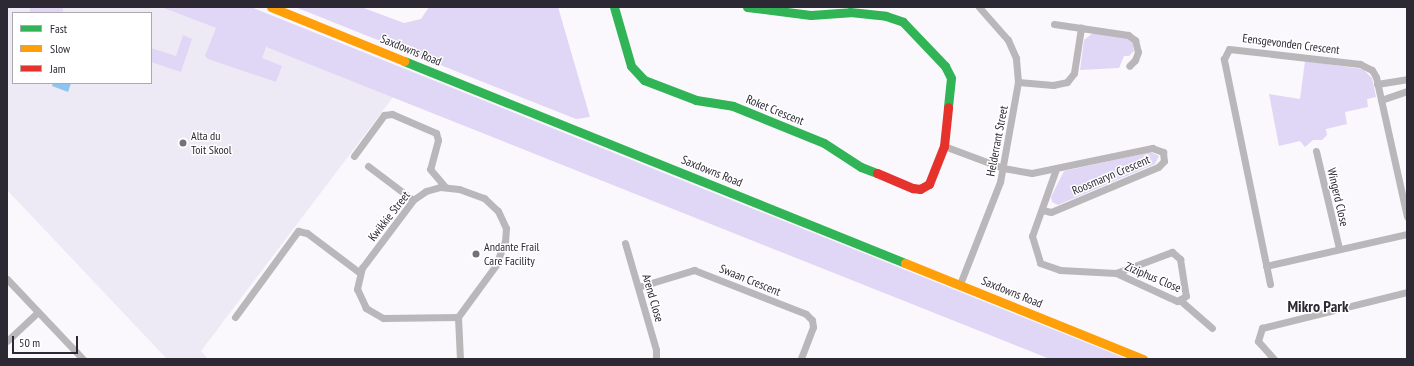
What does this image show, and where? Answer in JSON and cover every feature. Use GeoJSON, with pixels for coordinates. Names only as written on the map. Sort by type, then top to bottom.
{"type":"FeatureCollection","features":[{"type":"Feature","properties":{"kind":"street","name":"Saxdowns Road"},"geometry":{"type":"LineString","coordinates":[[271,7],[1143,359]]}},
{"type":"Feature","properties":{"kind":"street","name":"Roket Crescent"},"geometry":{"type":"LineString","coordinates":[[614,7],[631,66],[644,80],[696,100],[733,106],[830,146],[861,167],[916,189],[928,184],[944,146],[952,86],[950,74],[903,22],[886,16],[850,12],[811,15],[747,7]]}},
{"type":"Feature","properties":{"kind":"street","name":"Helderrant Street"},"geometry":{"type":"LineString","coordinates":[[960,284],[997,190],[1003,168],[1018,82],[1016,58],[1008,40],[979,7]]}},
{"type":"Feature","properties":{"kind":"street"},"geometry":{"type":"LineString","coordinates":[[1054,24],[1124,33],[1132,37],[1137,44],[1138,52],[1135,60],[1129,66]]}},
{"type":"Feature","properties":{"kind":"street"},"geometry":{"type":"LineString","coordinates":[[1018,82],[1053,85],[1067,82],[1074,73],[1081,28]]}},
{"type":"Feature","properties":{"kind":"street","name":"Eensgevonden Crescent"},"geometry":{"type":"LineString","coordinates":[[1270,284],[1224,59],[1225,54],[1235,48],[1360,64],[1372,70],[1381,100],[1407,217]]}},
{"type":"Feature","properties":{"kind":"street"},"geometry":{"type":"LineString","coordinates":[[1377,84],[1407,79]]}},
{"type":"Feature","properties":{"kind":"street"},"geometry":{"type":"LineString","coordinates":[[1381,100],[1407,91]]}},
{"type":"Feature","properties":{"kind":"street"},"geometry":{"type":"LineString","coordinates":[[354,156],[384,115],[392,114],[436,133],[438,140],[430,169],[445,187]]}},
{"type":"Feature","properties":{"kind":"street"},"geometry":{"type":"LineString","coordinates":[[944,146],[1003,168]]}},
{"type":"Feature","properties":{"kind":"street","name":"Roosmaryn Crescent"},"geometry":{"type":"LineString","coordinates":[[1003,168],[1032,173],[1152,148],[1161,150],[1164,158],[1158,167],[1050,212],[1042,210]]}},
{"type":"Feature","properties":{"kind":"street","name":"Wingerd Close"},"geometry":{"type":"LineString","coordinates":[[1316,151],[1339,248]]}},
{"type":"Feature","properties":{"kind":"street"},"geometry":{"type":"LineString","coordinates":[[368,166],[413,200]]}},
{"type":"Feature","properties":{"kind":"street","name":"Roosmaryn Crescent"},"geometry":{"type":"LineString","coordinates":[[1039,260],[1032,236],[1056,169]]}},
{"type":"Feature","properties":{"kind":"street","name":"Kwikkie Street"},"geometry":{"type":"LineString","coordinates":[[360,273],[413,200],[426,191],[445,187],[484,198],[502,215],[506,228],[505,241],[496,265],[458,317]]}},
{"type":"Feature","properties":{"kind":"street"},"geometry":{"type":"LineString","coordinates":[[234,316],[298,231],[307,233],[360,273],[357,283],[359,297],[366,308],[377,316],[390,318],[458,317],[460,359]]}},
{"type":"Feature","properties":{"kind":"street"},"geometry":{"type":"LineString","coordinates":[[1266,266],[1339,248],[1407,234]]}},
{"type":"Feature","properties":{"kind":"street","name":"Arend Close"},"geometry":{"type":"LineString","coordinates":[[625,243],[656,350],[656,359]]}},
{"type":"Feature","properties":{"kind":"street","name":"Ziziphus Close"},"geometry":{"type":"LineString","coordinates":[[1116,273],[1167,252],[1175,253],[1180,259],[1187,293],[1181,301]]}},
{"type":"Feature","properties":{"kind":"street","name":"Ziziphus Close"},"geometry":{"type":"LineString","coordinates":[[1039,260],[1060,270],[1116,273],[1175,301],[1181,301],[1212,328]]}},
{"type":"Feature","properties":{"kind":"street","name":"Swaan Crescent"},"geometry":{"type":"LineString","coordinates":[[638,287],[694,270],[806,314],[812,320],[813,327],[801,359]]}},
{"type":"Feature","properties":{"kind":"street"},"geometry":{"type":"LineString","coordinates":[[7,279],[83,359]]}},
{"type":"Feature","properties":{"kind":"street"},"geometry":{"type":"LineString","coordinates":[[1274,359],[1258,341],[1262,328],[1407,292]]}},
{"type":"Feature","properties":{"kind":"street"},"geometry":{"type":"LineString","coordinates":[[7,341],[38,312]]}},
{"type":"Feature","properties":{"kind":"shaded area","name":"Alta du Toit Skool"},"geometry":{"type":"Polygon","coordinates":[[[7,7],[161,7],[394,96],[201,351],[208,359],[167,359],[7,190],[7,7]]]}},
{"type":"Feature","properties":{"kind":"shaded area"},"geometry":{"type":"Polygon","coordinates":[[[30,7],[63,7],[63,12],[30,12],[30,7]]]}},
{"type":"Feature","properties":{"kind":"shaded area"},"geometry":{"type":"Polygon","coordinates":[[[161,7],[251,7],[1127,359],[1050,359],[266,47],[262,58],[282,66],[276,82],[208,59],[205,56],[216,28],[161,7]]]}},
{"type":"Feature","properties":{"kind":"shaded area"},"geometry":{"type":"Polygon","coordinates":[[[295,7],[361,7],[404,23],[421,19],[429,7],[558,7],[590,117],[576,119],[295,7]]]}},
{"type":"Feature","properties":{"kind":"shaded area"},"geometry":{"type":"Polygon","coordinates":[[[1093,33],[1125,37],[1132,40],[1134,51],[1129,56],[1124,56],[1119,68],[1080,70],[1084,40],[1093,33]]]}},
{"type":"Feature","properties":{"kind":"shaded area"},"geometry":{"type":"Polygon","coordinates":[[[183,35],[192,39],[181,72],[152,62],[152,48],[176,56],[183,35]]]}},
{"type":"Feature","properties":{"kind":"shaded area"},"geometry":{"type":"Polygon","coordinates":[[[1305,61],[1363,69],[1372,78],[1376,97],[1367,99],[1368,107],[1345,112],[1347,124],[1326,129],[1327,135],[1322,140],[1313,140],[1305,147],[1300,141],[1279,146],[1269,94],[1300,99],[1305,61]]]}},
{"type":"Feature","properties":{"kind":"shaded area"},"geometry":{"type":"Polygon","coordinates":[[[1151,152],[1159,156],[1155,164],[1058,205],[1052,202],[1051,197],[1064,171],[1151,152]]]}},
{"type":"Feature","properties":{"kind":"water"},"geometry":{"type":"Polygon","coordinates":[[[53,84],[71,84],[68,92],[52,86],[53,84]]]}},
{"type":"Feature","properties":{"kind":"traffic: fast"},"geometry":{"type":"LineString","coordinates":[[614,7],[631,66],[644,80],[696,100],[733,106],[824,143],[861,167],[877,173]]}},
{"type":"Feature","properties":{"kind":"traffic: fast"},"geometry":{"type":"LineString","coordinates":[[747,7],[811,15],[850,12],[886,16],[903,22],[945,66],[951,78],[948,107]]}},
{"type":"Feature","properties":{"kind":"traffic: fast"},"geometry":{"type":"LineString","coordinates":[[404,61],[905,263]]}},
{"type":"Feature","properties":{"kind":"traffic: slow"},"geometry":{"type":"LineString","coordinates":[[271,7],[404,61]]}},
{"type":"Feature","properties":{"kind":"traffic: slow"},"geometry":{"type":"LineString","coordinates":[[905,263],[1143,359]]}},
{"type":"Feature","properties":{"kind":"traffic: jam"},"geometry":{"type":"LineString","coordinates":[[877,173],[913,188],[920,189],[929,184],[944,146],[948,107]]}},
{"type":"Feature","properties":{"kind":"place","name":"Alta du Toit Skool"},"geometry":{"type":"Point","coordinates":[183,143]}},
{"type":"Feature","properties":{"kind":"place","name":"Andante Frail Care Facility"},"geometry":{"type":"Point","coordinates":[476,254]}},
{"type":"Feature","properties":{"kind":"district","name":"Mikro Park"},"geometry":{"type":"Point","coordinates":[1318,306]}}]}
